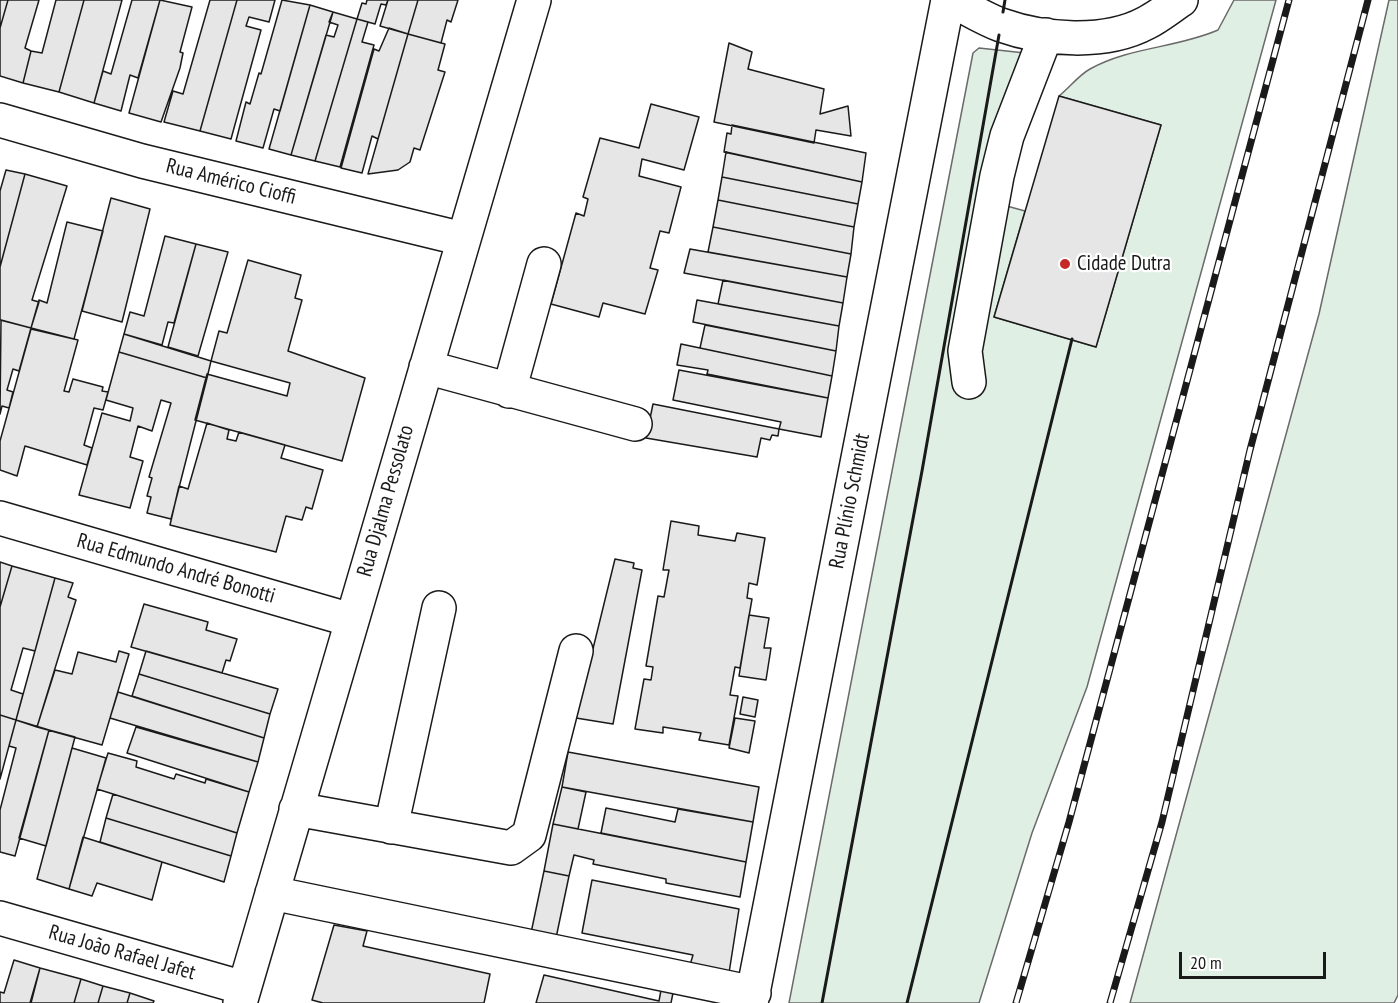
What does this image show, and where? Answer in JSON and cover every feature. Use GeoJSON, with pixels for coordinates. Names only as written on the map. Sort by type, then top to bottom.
{"type":"FeatureCollection","features":[{"type":"Feature","properties":{"kind":"street","name":"Rua Djalma Pessolato"},"geometry":{"type":"LineString","coordinates":[[242,995],[534,0]]}},
{"type":"Feature","properties":{"kind":"street"},"geometry":{"type":"LineString","coordinates":[[950,0],[1001,25],[1046,35],[1107,35],[1145,24],[1181,0]]}},
{"type":"Feature","properties":{"kind":"street","name":"Rua Plínio Schmidt"},"geometry":{"type":"LineString","coordinates":[[753,998],[950,0]]}},
{"type":"Feature","properties":{"kind":"street"},"geometry":{"type":"LineString","coordinates":[[969,382],[965,351],[997,176],[1007,136],[1046,35]]}},
{"type":"Feature","properties":{"kind":"street","name":"Rua Américo Cioffi"},"geometry":{"type":"LineString","coordinates":[[0,120],[142,160],[464,239]]}},
{"type":"Feature","properties":{"kind":"street"},"geometry":{"type":"LineString","coordinates":[[509,391],[544,264]]}},
{"type":"Feature","properties":{"kind":"street"},"geometry":{"type":"LineString","coordinates":[[426,367],[635,424]]}},
{"type":"Feature","properties":{"kind":"street","name":"Rua Edmundo André Bonotti"},"geometry":{"type":"LineString","coordinates":[[0,518],[351,620]]}},
{"type":"Feature","properties":{"kind":"street"},"geometry":{"type":"LineString","coordinates":[[391,826],[440,608]]}},
{"type":"Feature","properties":{"kind":"street"},"geometry":{"type":"LineString","coordinates":[[297,809],[511,848],[529,835],[576,651]]}},
{"type":"Feature","properties":{"kind":"street"},"geometry":{"type":"LineString","coordinates":[[272,893],[753,998]]}},
{"type":"Feature","properties":{"kind":"street","name":"Rua João Rafael Jafet"},"geometry":{"type":"LineString","coordinates":[[0,918],[242,995]]}},
{"type":"Feature","properties":{"kind":"green space"},"geometry":{"type":"Polygon","coordinates":[[[1234,0],[1276,0],[1087,687],[1032,833],[979,1003],[789,1003],[973,53],[979,48],[1025,53],[985,200],[1025,211],[994,317],[1096,347],[1161,125],[1059,96],[1086,72],[1105,62],[1186,41],[1218,30],[1234,0]]]}},
{"type":"Feature","properties":{"kind":"green space"},"geometry":{"type":"Polygon","coordinates":[[[1389,0],[1398,0],[1398,995],[1394,1003],[1130,1003],[1319,314],[1389,0]]]}},
{"type":"Feature","properties":{"kind":"building"},"geometry":{"type":"Polygon","coordinates":[[[0,0],[8,0],[0,28],[0,0]]]}},
{"type":"Feature","properties":{"kind":"building"},"geometry":{"type":"Polygon","coordinates":[[[8,0],[39,0],[25,48],[31,51],[23,83],[0,76],[0,28],[8,0]]]}},
{"type":"Feature","properties":{"kind":"building"},"geometry":{"type":"Polygon","coordinates":[[[56,0],[84,0],[59,92],[23,83],[31,51],[42,53],[56,0]]]}},
{"type":"Feature","properties":{"kind":"building"},"geometry":{"type":"Polygon","coordinates":[[[84,0],[122,0],[94,103],[59,92],[84,0]]]}},
{"type":"Feature","properties":{"kind":"building"},"geometry":{"type":"Polygon","coordinates":[[[132,0],[160,0],[138,78],[130,75],[121,111],[94,103],[103,71],[111,74],[132,0]]]}},
{"type":"Feature","properties":{"kind":"building"},"geometry":{"type":"Polygon","coordinates":[[[160,0],[192,7],[180,52],[183,53],[180,68],[161,122],[129,113],[160,0]]]}},
{"type":"Feature","properties":{"kind":"building"},"geometry":{"type":"Polygon","coordinates":[[[210,0],[237,0],[200,131],[164,122],[173,91],[183,94],[210,0]]]}},
{"type":"Feature","properties":{"kind":"building"},"geometry":{"type":"Polygon","coordinates":[[[237,0],[275,0],[269,22],[249,17],[246,26],[261,30],[231,139],[200,131],[237,0]]]}},
{"type":"Feature","properties":{"kind":"building"},"geometry":{"type":"Polygon","coordinates":[[[282,0],[310,5],[280,111],[274,109],[263,148],[236,141],[246,102],[250,104],[259,73],[261,74],[282,0]]]}},
{"type":"Feature","properties":{"kind":"building"},"geometry":{"type":"Polygon","coordinates":[[[367,0],[388,0],[386,5],[381,4],[375,24],[357,19],[362,3],[366,4],[367,0]]]}},
{"type":"Feature","properties":{"kind":"building"},"geometry":{"type":"Polygon","coordinates":[[[388,0],[418,0],[408,34],[380,26],[388,0]]]}},
{"type":"Feature","properties":{"kind":"building"},"geometry":{"type":"Polygon","coordinates":[[[418,0],[458,0],[451,22],[447,20],[441,43],[408,34],[418,0]]]}},
{"type":"Feature","properties":{"kind":"building"},"geometry":{"type":"Polygon","coordinates":[[[310,5],[333,12],[291,155],[269,149],[310,5]]]}},
{"type":"Feature","properties":{"kind":"building"},"geometry":{"type":"Polygon","coordinates":[[[333,12],[357,19],[315,161],[291,155],[326,35],[334,37],[338,25],[329,22],[333,12]]]}},
{"type":"Feature","properties":{"kind":"building"},"geometry":{"type":"Polygon","coordinates":[[[357,19],[368,22],[362,42],[374,45],[340,167],[315,161],[357,19]]]}},
{"type":"Feature","properties":{"kind":"building"},"geometry":{"type":"Polygon","coordinates":[[[389,28],[408,34],[378,139],[372,136],[362,173],[341,168],[374,49],[379,51],[389,28]]]}},
{"type":"Feature","properties":{"kind":"building"},"geometry":{"type":"Polygon","coordinates":[[[408,34],[445,44],[438,70],[445,72],[420,150],[414,148],[410,162],[398,170],[368,174],[408,34]]]}},
{"type":"Feature","properties":{"kind":"building"},"geometry":{"type":"Polygon","coordinates":[[[729,43],[752,52],[748,69],[824,89],[820,114],[848,106],[851,136],[816,130],[814,143],[714,122],[729,43]]]}},
{"type":"Feature","properties":{"kind":"building","name":"Cidade Dutra"},"geometry":{"type":"Polygon","coordinates":[[[1059,96],[1161,125],[1096,347],[994,317],[1059,96]]]}},
{"type":"Feature","properties":{"kind":"building"},"geometry":{"type":"Polygon","coordinates":[[[651,104],[699,117],[684,170],[642,159],[639,176],[681,187],[669,233],[660,231],[650,268],[658,270],[645,314],[603,303],[599,317],[551,304],[576,213],[584,216],[588,199],[583,197],[600,138],[639,148],[651,104]]]}},
{"type":"Feature","properties":{"kind":"building"},"geometry":{"type":"Polygon","coordinates":[[[732,125],[866,153],[862,182],[724,152],[727,133],[731,134],[732,125]]]}},
{"type":"Feature","properties":{"kind":"building"},"geometry":{"type":"Polygon","coordinates":[[[726,152],[862,182],[858,204],[722,177],[726,152]]]}},
{"type":"Feature","properties":{"kind":"building"},"geometry":{"type":"Polygon","coordinates":[[[6,170],[25,174],[0,267],[0,191],[6,170]]]}},
{"type":"Feature","properties":{"kind":"building"},"geometry":{"type":"Polygon","coordinates":[[[25,174],[67,186],[32,300],[39,302],[31,328],[0,320],[0,267],[25,174]]]}},
{"type":"Feature","properties":{"kind":"building"},"geometry":{"type":"Polygon","coordinates":[[[722,177],[858,204],[854,227],[718,200],[722,177]]]}},
{"type":"Feature","properties":{"kind":"building"},"geometry":{"type":"Polygon","coordinates":[[[111,198],[150,209],[122,322],[82,311],[111,198]]]}},
{"type":"Feature","properties":{"kind":"building"},"geometry":{"type":"Polygon","coordinates":[[[718,200],[854,227],[851,254],[713,227],[718,200]]]}},
{"type":"Feature","properties":{"kind":"building"},"geometry":{"type":"Polygon","coordinates":[[[67,222],[103,231],[74,339],[31,328],[39,300],[47,303],[67,222]]]}},
{"type":"Feature","properties":{"kind":"building"},"geometry":{"type":"Polygon","coordinates":[[[713,227],[851,254],[847,277],[708,252],[713,227]]]}},
{"type":"Feature","properties":{"kind":"building"},"geometry":{"type":"Polygon","coordinates":[[[165,236],[196,244],[174,323],[168,322],[162,345],[124,334],[130,312],[144,316],[165,236]]]}},
{"type":"Feature","properties":{"kind":"building"},"geometry":{"type":"Polygon","coordinates":[[[196,244],[228,252],[198,356],[168,347],[196,244]]]}},
{"type":"Feature","properties":{"kind":"building"},"geometry":{"type":"Polygon","coordinates":[[[690,249],[847,277],[843,303],[684,273],[690,249]]]}},
{"type":"Feature","properties":{"kind":"building"},"geometry":{"type":"Polygon","coordinates":[[[248,260],[301,275],[295,298],[302,300],[288,351],[365,378],[342,461],[195,420],[207,374],[287,396],[290,383],[211,361],[219,331],[227,333],[248,260]]]}},
{"type":"Feature","properties":{"kind":"building"},"geometry":{"type":"Polygon","coordinates":[[[723,280],[843,303],[839,326],[718,304],[723,280]]]}},
{"type":"Feature","properties":{"kind":"building"},"geometry":{"type":"Polygon","coordinates":[[[697,300],[839,326],[836,351],[693,322],[697,300]]]}},
{"type":"Feature","properties":{"kind":"building"},"geometry":{"type":"Polygon","coordinates":[[[1,320],[31,328],[19,371],[13,369],[7,390],[13,392],[9,408],[2,406],[0,414],[1,320]]]}},
{"type":"Feature","properties":{"kind":"building"},"geometry":{"type":"Polygon","coordinates":[[[705,325],[836,351],[832,376],[700,348],[705,325]]]}},
{"type":"Feature","properties":{"kind":"building"},"geometry":{"type":"Polygon","coordinates":[[[31,329],[78,340],[64,391],[69,392],[73,379],[103,387],[102,391],[108,392],[103,410],[94,408],[84,445],[92,448],[87,465],[25,446],[17,476],[0,470],[0,441],[31,329]]]}},
{"type":"Feature","properties":{"kind":"building"},"geometry":{"type":"Polygon","coordinates":[[[124,334],[211,361],[207,378],[119,352],[124,334]]]}},
{"type":"Feature","properties":{"kind":"building"},"geometry":{"type":"Polygon","coordinates":[[[681,344],[832,376],[828,398],[707,374],[708,370],[677,365],[681,344]]]}},
{"type":"Feature","properties":{"kind":"building"},"geometry":{"type":"Polygon","coordinates":[[[119,352],[207,378],[171,519],[147,513],[151,497],[147,496],[152,478],[149,477],[171,403],[161,400],[152,431],[138,426],[130,457],[143,461],[130,508],[79,495],[102,413],[130,421],[133,408],[106,400],[119,352]]]}},
{"type":"Feature","properties":{"kind":"building"},"geometry":{"type":"Polygon","coordinates":[[[679,370],[828,398],[821,437],[779,429],[781,422],[673,400],[679,370]]]}},
{"type":"Feature","properties":{"kind":"building"},"geometry":{"type":"Polygon","coordinates":[[[653,404],[779,429],[778,436],[772,435],[770,440],[761,438],[757,457],[646,438],[653,404]]]}},
{"type":"Feature","properties":{"kind":"building"},"geometry":{"type":"Polygon","coordinates":[[[207,423],[229,430],[227,439],[236,441],[239,432],[285,445],[281,458],[323,470],[312,509],[306,507],[302,520],[286,516],[276,552],[170,525],[179,486],[188,489],[207,423]]]}},
{"type":"Feature","properties":{"kind":"building"},"geometry":{"type":"Polygon","coordinates":[[[671,521],[699,526],[698,535],[735,541],[737,533],[765,538],[757,585],[749,583],[747,598],[752,599],[740,668],[735,667],[730,695],[738,696],[729,745],[699,740],[701,733],[663,727],[663,733],[635,729],[644,679],[651,680],[653,667],[646,666],[658,596],[664,597],[669,570],[663,570],[671,521]]]}},
{"type":"Feature","properties":{"kind":"building"},"geometry":{"type":"Polygon","coordinates":[[[615,559],[634,563],[633,568],[642,570],[613,724],[576,718],[615,559]]]}},
{"type":"Feature","properties":{"kind":"building"},"geometry":{"type":"Polygon","coordinates":[[[0,562],[12,566],[0,607],[0,562]]]}},
{"type":"Feature","properties":{"kind":"building"},"geometry":{"type":"Polygon","coordinates":[[[12,566],[55,578],[35,651],[23,648],[11,690],[23,694],[16,720],[0,715],[0,607],[12,566]]]}},
{"type":"Feature","properties":{"kind":"building"},"geometry":{"type":"Polygon","coordinates":[[[55,578],[73,583],[68,597],[76,600],[37,727],[16,720],[55,578]]]}},
{"type":"Feature","properties":{"kind":"building"},"geometry":{"type":"Polygon","coordinates":[[[144,604],[208,622],[206,630],[237,639],[230,661],[226,660],[222,673],[131,647],[144,604]]]}},
{"type":"Feature","properties":{"kind":"building"},"geometry":{"type":"Polygon","coordinates":[[[749,615],[769,618],[764,648],[771,648],[766,680],[739,676],[749,615]]]}},
{"type":"Feature","properties":{"kind":"building"},"geometry":{"type":"Polygon","coordinates":[[[119,651],[129,654],[102,745],[37,727],[55,670],[72,674],[78,652],[116,662],[119,651]]]}},
{"type":"Feature","properties":{"kind":"building"},"geometry":{"type":"Polygon","coordinates":[[[146,651],[278,689],[270,714],[139,674],[146,651]]]}},
{"type":"Feature","properties":{"kind":"building"},"geometry":{"type":"Polygon","coordinates":[[[139,674],[270,714],[264,738],[132,696],[139,674]]]}},
{"type":"Feature","properties":{"kind":"building"},"geometry":{"type":"Polygon","coordinates":[[[118,692],[264,738],[258,762],[110,718],[118,692]]]}},
{"type":"Feature","properties":{"kind":"building"},"geometry":{"type":"Polygon","coordinates":[[[743,697],[758,700],[755,717],[740,714],[743,697]]]}},
{"type":"Feature","properties":{"kind":"building"},"geometry":{"type":"Polygon","coordinates":[[[0,715],[16,720],[0,779],[0,715]]]}},
{"type":"Feature","properties":{"kind":"building"},"geometry":{"type":"Polygon","coordinates":[[[735,718],[755,721],[749,753],[729,748],[735,718]]]}},
{"type":"Feature","properties":{"kind":"building"},"geometry":{"type":"Polygon","coordinates":[[[16,720],[49,730],[15,856],[0,852],[0,810],[16,748],[9,746],[16,720]]]}},
{"type":"Feature","properties":{"kind":"building"},"geometry":{"type":"Polygon","coordinates":[[[136,727],[258,762],[249,792],[127,753],[136,727]]]}},
{"type":"Feature","properties":{"kind":"building"},"geometry":{"type":"Polygon","coordinates":[[[49,730],[75,737],[46,846],[19,838],[49,730]]]}},
{"type":"Feature","properties":{"kind":"building"},"geometry":{"type":"Polygon","coordinates":[[[72,748],[106,758],[69,889],[37,879],[72,748]]]}},
{"type":"Feature","properties":{"kind":"building"},"geometry":{"type":"Polygon","coordinates":[[[568,752],[759,787],[753,822],[562,787],[568,752]]]}},
{"type":"Feature","properties":{"kind":"building"},"geometry":{"type":"Polygon","coordinates":[[[108,753],[137,761],[136,767],[174,779],[176,774],[205,783],[206,779],[249,792],[237,833],[97,789],[108,753]]]}},
{"type":"Feature","properties":{"kind":"building"},"geometry":{"type":"Polygon","coordinates":[[[562,787],[586,792],[578,829],[553,824],[562,787]]]}},
{"type":"Feature","properties":{"kind":"building"},"geometry":{"type":"Polygon","coordinates":[[[113,794],[237,833],[231,856],[106,818],[113,794]]]}},
{"type":"Feature","properties":{"kind":"building"},"geometry":{"type":"Polygon","coordinates":[[[606,808],[675,822],[678,809],[753,822],[746,862],[601,833],[606,808]]]}},
{"type":"Feature","properties":{"kind":"building"},"geometry":{"type":"Polygon","coordinates":[[[106,818],[231,856],[224,882],[100,842],[106,818]]]}},
{"type":"Feature","properties":{"kind":"building"},"geometry":{"type":"Polygon","coordinates":[[[553,824],[746,862],[740,897],[666,883],[666,879],[593,864],[594,860],[574,855],[569,876],[544,871],[553,824]]]}},
{"type":"Feature","properties":{"kind":"building"},"geometry":{"type":"Polygon","coordinates":[[[83,837],[162,862],[152,900],[97,883],[92,896],[69,889],[83,837]]]}},
{"type":"Feature","properties":{"kind":"building"},"geometry":{"type":"Polygon","coordinates":[[[544,871],[569,876],[556,938],[531,933],[544,871]]]}},
{"type":"Feature","properties":{"kind":"building"},"geometry":{"type":"Polygon","coordinates":[[[592,880],[739,909],[729,973],[690,965],[693,955],[582,933],[592,880]]]}},
{"type":"Feature","properties":{"kind":"building"},"geometry":{"type":"Polygon","coordinates":[[[334,925],[367,931],[363,946],[490,974],[484,1003],[323,1003],[312,1000],[334,925]]]}},
{"type":"Feature","properties":{"kind":"building"},"geometry":{"type":"Polygon","coordinates":[[[14,960],[40,968],[30,1003],[0,1003],[0,992],[4,993],[14,960]]]}},
{"type":"Feature","properties":{"kind":"building"},"geometry":{"type":"Polygon","coordinates":[[[40,968],[81,979],[74,1003],[31,1003],[40,968]]]}},
{"type":"Feature","properties":{"kind":"building"},"geometry":{"type":"Polygon","coordinates":[[[544,975],[659,1001],[661,990],[673,993],[671,1003],[536,1003],[544,975]]]}},
{"type":"Feature","properties":{"kind":"building"},"geometry":{"type":"Polygon","coordinates":[[[81,979],[103,986],[98,1003],[74,1003],[81,979]]]}},
{"type":"Feature","properties":{"kind":"building"},"geometry":{"type":"Polygon","coordinates":[[[103,986],[130,993],[127,1003],[98,1003],[103,986]]]}},
{"type":"Feature","properties":{"kind":"building"},"geometry":{"type":"Polygon","coordinates":[[[130,993],[154,1001],[153,1003],[127,1003],[130,993]]]}},
{"type":"Feature","properties":{"kind":"railway"},"geometry":{"type":"LineString","coordinates":[[1016,1003],[1069,822],[1289,0]]}},
{"type":"Feature","properties":{"kind":"railway"},"geometry":{"type":"LineString","coordinates":[[1110,1003],[1162,822],[1250,450],[1368,0]]}},
{"type":"Feature","properties":{"kind":"wall"},"geometry":{"type":"LineString","coordinates":[[1003,12],[1005,0]]}},
{"type":"Feature","properties":{"kind":"wall"},"geometry":{"type":"LineString","coordinates":[[822,1003],[922,471],[999,35]]}},
{"type":"Feature","properties":{"kind":"wall"},"geometry":{"type":"LineString","coordinates":[[907,1003],[1072,339]]}},
{"type":"Feature","properties":{"kind":"place","name":"Cidade Dutra"},"geometry":{"type":"Point","coordinates":[1065,264]}}]}
